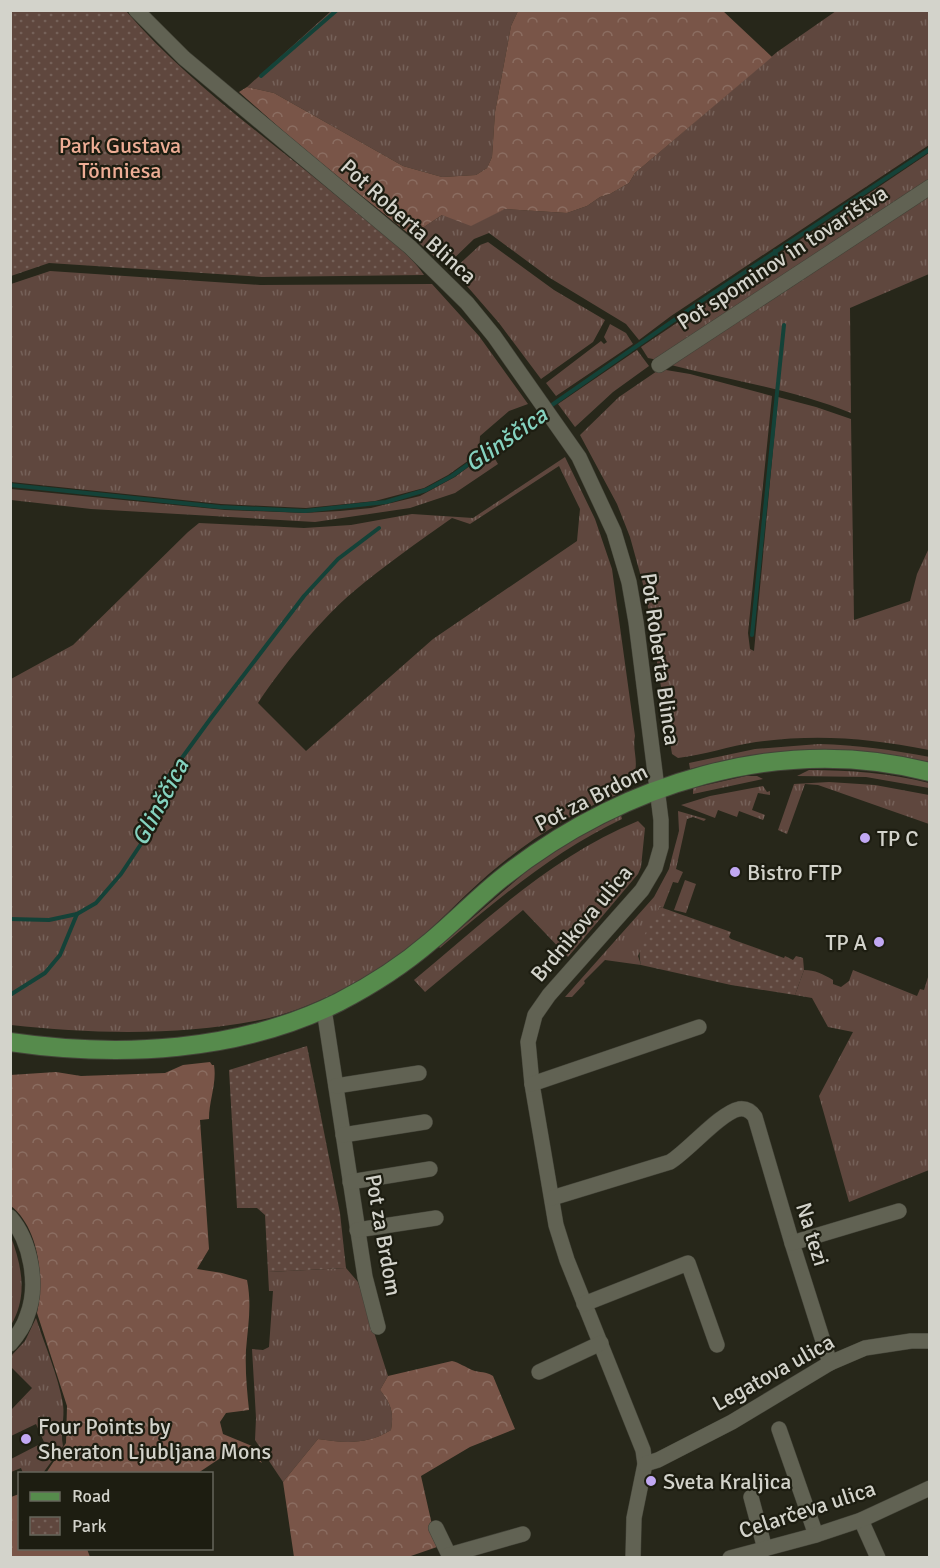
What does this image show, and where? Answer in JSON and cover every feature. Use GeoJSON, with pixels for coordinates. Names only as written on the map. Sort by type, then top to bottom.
{"type":"FeatureCollection","features":[{"type":"Feature","properties":{"kind":"main road","name":"Pot za Brdom"},"geometry":{"type":"LineString","coordinates":[[10,1042],[105,1050],[136,1050],[244,1036],[324,1009],[381,978],[412,957],[488,890],[542,848],[587,821],[657,789],[694,777],[738,767],[805,760],[847,760],[890,764],[930,772]]}},
{"type":"Feature","properties":{"kind":"street","name":"Pot Roberta Blinca"},"geometry":{"type":"LineString","coordinates":[[136,10],[184,58],[380,220],[440,274],[494,336],[553,417],[579,457],[619,545],[636,622],[657,789]]}},
{"type":"Feature","properties":{"kind":"street","name":"Pot spominov in tovarištva"},"geometry":{"type":"LineString","coordinates":[[659,365],[930,187]]}},
{"type":"Feature","properties":{"kind":"street","name":"Brdnikova ulica"},"geometry":{"type":"LineString","coordinates":[[633,1557],[634,1518],[645,1464],[643,1450],[584,1304],[556,1225],[532,1084],[528,1042],[535,1015],[549,995],[642,890],[655,867],[660,853],[662,833],[657,789]]}},
{"type":"Feature","properties":{"kind":"street","name":"Pot za Brdom"},"geometry":{"type":"LineString","coordinates":[[324,1009],[357,1230],[365,1277],[378,1327]]}},
{"type":"Feature","properties":{"kind":"street"},"geometry":{"type":"LineString","coordinates":[[532,1084],[699,1026]]}},
{"type":"Feature","properties":{"kind":"street"},"geometry":{"type":"LineString","coordinates":[[336,1086],[419,1073]]}},
{"type":"Feature","properties":{"kind":"street","name":"Na tezi"},"geometry":{"type":"LineString","coordinates":[[552,1198],[670,1162],[735,1110],[747,1109],[755,1117],[830,1363]]}},
{"type":"Feature","properties":{"kind":"street"},"geometry":{"type":"LineString","coordinates":[[342,1135],[424,1122]]}},
{"type":"Feature","properties":{"kind":"street"},"geometry":{"type":"LineString","coordinates":[[350,1182],[430,1169]]}},
{"type":"Feature","properties":{"kind":"street"},"geometry":{"type":"LineString","coordinates":[[792,1243],[900,1211]]}},
{"type":"Feature","properties":{"kind":"street"},"geometry":{"type":"LineString","coordinates":[[10,1217],[17,1226],[27,1251],[32,1292],[27,1316],[10,1344]]}},
{"type":"Feature","properties":{"kind":"street"},"geometry":{"type":"LineString","coordinates":[[357,1230],[436,1218]]}},
{"type":"Feature","properties":{"kind":"street"},"geometry":{"type":"LineString","coordinates":[[584,1304],[688,1263],[717,1345]]}},
{"type":"Feature","properties":{"kind":"street","name":"Legatova ulica"},"geometry":{"type":"LineString","coordinates":[[645,1464],[658,1460],[732,1422],[830,1363],[865,1348],[911,1341],[930,1341]]}},
{"type":"Feature","properties":{"kind":"street"},"geometry":{"type":"LineString","coordinates":[[539,1372],[601,1343]]}},
{"type":"Feature","properties":{"kind":"street"},"geometry":{"type":"LineString","coordinates":[[779,1428],[816,1535]]}},
{"type":"Feature","properties":{"kind":"street","name":"Celarčeva ulica"},"geometry":{"type":"LineString","coordinates":[[730,1557],[816,1535],[861,1520],[930,1488]]}},
{"type":"Feature","properties":{"kind":"street"},"geometry":{"type":"LineString","coordinates":[[751,1497],[765,1549]]}},
{"type":"Feature","properties":{"kind":"street"},"geometry":{"type":"LineString","coordinates":[[861,1520],[878,1557]]}},
{"type":"Feature","properties":{"kind":"street"},"geometry":{"type":"LineString","coordinates":[[436,1528],[449,1556],[523,1534]]}},
{"type":"Feature","properties":{"kind":"green space","name":"Park Gustava Tönniesa"},"geometry":{"type":"Polygon","coordinates":[[[10,11],[126,11],[203,87],[386,236],[408,255],[424,275],[262,277],[49,263],[11,276],[10,11]]]}},
{"type":"Feature","properties":{"kind":"green space"},"geometry":{"type":"Polygon","coordinates":[[[331,11],[518,11],[511,26],[495,112],[492,157],[487,168],[476,175],[442,177],[403,166],[274,93],[247,87],[331,11]]]}},
{"type":"Feature","properties":{"kind":"green space"},"geometry":{"type":"Polygon","coordinates":[[[518,11],[723,11],[772,57],[635,173],[629,183],[587,206],[567,213],[505,209],[471,226],[442,215],[409,234],[300,146],[239,92],[247,87],[274,93],[403,166],[442,177],[476,175],[487,168],[492,157],[495,112],[511,26],[518,11]]]}},
{"type":"Feature","properties":{"kind":"green space"},"geometry":{"type":"Polygon","coordinates":[[[836,11],[929,11],[929,145],[671,316],[639,340],[626,324],[550,278],[489,233],[474,239],[447,265],[409,234],[442,215],[492,214],[505,209],[567,213],[610,194],[629,183],[635,173],[777,52],[836,11]]]}},
{"type":"Feature","properties":{"kind":"green space"},"geometry":{"type":"Polygon","coordinates":[[[929,153],[929,181],[658,360],[648,358],[641,347],[929,153]]]}},
{"type":"Feature","properties":{"kind":"green space"},"geometry":{"type":"Polygon","coordinates":[[[929,191],[929,274],[850,308],[851,413],[806,397],[667,364],[929,191]]]}},
{"type":"Feature","properties":{"kind":"green space"},"geometry":{"type":"Polygon","coordinates":[[[488,242],[554,290],[605,320],[593,342],[541,379],[499,323],[453,270],[480,245],[488,242]]]}},
{"type":"Feature","properties":{"kind":"green space"},"geometry":{"type":"Polygon","coordinates":[[[50,271],[260,285],[432,284],[479,336],[528,404],[509,411],[480,436],[479,453],[448,475],[424,488],[375,501],[306,508],[221,504],[11,482],[11,284],[50,271]]]}},
{"type":"Feature","properties":{"kind":"green space"},"geometry":{"type":"Polygon","coordinates":[[[610,324],[626,333],[633,344],[556,396],[546,383],[601,341],[604,344],[607,342],[604,337],[610,324]]]}},
{"type":"Feature","properties":{"kind":"green space"},"geometry":{"type":"Polygon","coordinates":[[[637,350],[649,366],[613,392],[575,427],[558,404],[637,350]]]}},
{"type":"Feature","properties":{"kind":"green space"},"geometry":{"type":"Polygon","coordinates":[[[660,369],[690,374],[772,396],[748,633],[750,649],[754,651],[778,397],[851,419],[854,620],[910,601],[917,574],[929,548],[929,750],[842,738],[800,738],[756,742],[678,758],[672,754],[646,595],[630,537],[617,504],[580,435],[619,397],[660,369]]]}},
{"type":"Feature","properties":{"kind":"green space"},"geometry":{"type":"Polygon","coordinates":[[[492,454],[498,464],[455,493],[410,508],[315,522],[91,509],[11,500],[11,489],[225,510],[304,513],[340,511],[371,508],[420,496],[455,477],[483,456],[492,454]]]}},
{"type":"Feature","properties":{"kind":"green space"},"geometry":{"type":"Polygon","coordinates":[[[565,457],[595,519],[612,569],[635,736],[636,760],[634,774],[620,783],[619,794],[564,821],[512,855],[423,936],[380,968],[321,1000],[300,1008],[260,1020],[168,1031],[104,1032],[11,1025],[11,679],[73,645],[199,523],[304,528],[351,525],[412,514],[473,518],[565,457]],[[559,466],[470,524],[452,518],[389,563],[341,603],[302,644],[258,703],[306,751],[433,639],[577,541],[580,509],[559,466]]]}},
{"type":"Feature","properties":{"kind":"green space"},"geometry":{"type":"Polygon","coordinates":[[[819,744],[875,748],[930,757],[929,762],[869,753],[810,751],[750,756],[690,769],[689,763],[755,749],[819,744]]]}},
{"type":"Feature","properties":{"kind":"green space"},"geometry":{"type":"Polygon","coordinates":[[[809,770],[884,774],[929,783],[929,788],[866,777],[797,776],[809,770]]]}},
{"type":"Feature","properties":{"kind":"green space"},"geometry":{"type":"Polygon","coordinates":[[[746,776],[757,776],[763,779],[693,794],[693,788],[746,776]]]}},
{"type":"Feature","properties":{"kind":"green space"},"geometry":{"type":"Polygon","coordinates":[[[829,782],[875,785],[929,795],[929,824],[818,785],[805,784],[787,834],[778,830],[794,784],[829,782]]]}},
{"type":"Feature","properties":{"kind":"green space"},"geometry":{"type":"Polygon","coordinates":[[[763,786],[767,792],[770,791],[770,795],[758,793],[752,810],[765,815],[763,820],[739,811],[737,817],[718,810],[715,818],[681,805],[710,796],[763,786]]]}},
{"type":"Feature","properties":{"kind":"green space"},"geometry":{"type":"Polygon","coordinates":[[[678,811],[706,819],[704,821],[693,817],[687,819],[676,869],[683,872],[678,883],[673,882],[663,908],[660,907],[638,956],[641,965],[605,960],[572,997],[565,997],[654,897],[669,869],[679,831],[678,811]]]}},
{"type":"Feature","properties":{"kind":"green space"},"geometry":{"type":"Polygon","coordinates":[[[621,815],[622,819],[549,861],[439,947],[528,870],[571,841],[621,815]]]}},
{"type":"Feature","properties":{"kind":"green space"},"geometry":{"type":"Polygon","coordinates":[[[638,821],[645,828],[641,867],[638,874],[568,957],[523,910],[425,992],[414,980],[493,913],[548,871],[577,852],[638,821]]]}},
{"type":"Feature","properties":{"kind":"green space"},"geometry":{"type":"Polygon","coordinates":[[[685,880],[696,884],[686,913],[674,910],[685,880]]]}},
{"type":"Feature","properties":{"kind":"green space"},"geometry":{"type":"Polygon","coordinates":[[[660,907],[731,932],[729,937],[731,939],[784,958],[785,956],[793,960],[796,956],[803,958],[804,970],[795,995],[731,985],[641,965],[642,942],[660,907]]]}},
{"type":"Feature","properties":{"kind":"green space"},"geometry":{"type":"Polygon","coordinates":[[[804,970],[822,974],[833,980],[833,984],[841,987],[849,981],[853,970],[917,996],[920,989],[924,990],[929,974],[929,1170],[849,1202],[819,1096],[853,1032],[828,1027],[812,998],[795,995],[804,970]]]}},
{"type":"Feature","properties":{"kind":"green space"},"geometry":{"type":"Polygon","coordinates":[[[307,1046],[340,1213],[346,1268],[268,1272],[265,1215],[257,1208],[237,1208],[229,1070],[307,1046]]]}},
{"type":"Feature","properties":{"kind":"green space"},"geometry":{"type":"Polygon","coordinates":[[[210,1062],[214,1065],[215,1072],[209,1119],[200,1120],[209,1249],[197,1269],[247,1280],[248,1289],[246,1365],[249,1410],[226,1413],[220,1422],[223,1434],[252,1446],[262,1463],[245,1453],[225,1455],[200,1472],[47,1472],[66,1443],[67,1406],[37,1313],[40,1286],[38,1256],[34,1241],[21,1216],[11,1206],[10,1075],[56,1072],[81,1076],[165,1073],[183,1065],[210,1062]]]}},
{"type":"Feature","properties":{"kind":"green space"},"geometry":{"type":"Polygon","coordinates":[[[11,1237],[22,1281],[20,1303],[11,1325],[11,1237]]]}},
{"type":"Feature","properties":{"kind":"green space"},"geometry":{"type":"Polygon","coordinates":[[[346,1268],[358,1282],[388,1376],[380,1390],[391,1408],[391,1430],[373,1438],[355,1442],[318,1439],[283,1482],[255,1440],[252,1349],[263,1350],[269,1347],[273,1291],[269,1291],[268,1272],[346,1268]]]}},
{"type":"Feature","properties":{"kind":"green space"},"geometry":{"type":"Polygon","coordinates":[[[36,1318],[61,1393],[63,1446],[44,1472],[23,1472],[21,1468],[11,1472],[11,1459],[44,1442],[36,1424],[11,1436],[11,1410],[32,1388],[11,1367],[11,1356],[25,1341],[36,1318]]]}},
{"type":"Feature","properties":{"kind":"green space"},"geometry":{"type":"Polygon","coordinates":[[[452,1361],[493,1376],[515,1429],[470,1447],[421,1476],[437,1547],[408,1557],[294,1557],[283,1482],[318,1439],[355,1442],[382,1435],[391,1430],[391,1409],[380,1390],[388,1376],[452,1361]]]}},
{"type":"Feature","properties":{"kind":"green space"},"geometry":{"type":"Polygon","coordinates":[[[18,1494],[18,1550],[87,1550],[90,1557],[11,1557],[11,1497],[18,1494]]]}},
{"type":"Feature","properties":{"kind":"waterway"},"geometry":{"type":"LineString","coordinates":[[261,76],[337,10]]}},
{"type":"Feature","properties":{"kind":"waterway","name":"Glinščica"},"geometry":{"type":"LineString","coordinates":[[549,407],[703,300],[930,149]]}},
{"type":"Feature","properties":{"kind":"waterway"},"geometry":{"type":"LineString","coordinates":[[775,251],[778,263]]}},
{"type":"Feature","properties":{"kind":"waterway"},"geometry":{"type":"LineString","coordinates":[[752,635],[784,325]]}},
{"type":"Feature","properties":{"kind":"waterway","name":"Glinščica"},"geometry":{"type":"LineString","coordinates":[[10,485],[220,507],[305,511],[386,502],[426,490],[452,476],[543,411]]}},
{"type":"Feature","properties":{"kind":"waterway","name":"Glinščica"},"geometry":{"type":"LineString","coordinates":[[10,919],[49,920],[77,914],[96,903],[121,874],[145,838],[168,777],[211,718],[304,596],[338,559],[379,528]]}},
{"type":"Feature","properties":{"kind":"waterway"},"geometry":{"type":"LineString","coordinates":[[10,995],[45,973],[60,955],[77,914]]}},
{"type":"Feature","properties":{"kind":"place","name":"TP C"},"geometry":{"type":"Point","coordinates":[865,838]}},
{"type":"Feature","properties":{"kind":"place","name":"Bistro FTP"},"geometry":{"type":"Point","coordinates":[735,872]}},
{"type":"Feature","properties":{"kind":"place","name":"TP A"},"geometry":{"type":"Point","coordinates":[879,942]}},
{"type":"Feature","properties":{"kind":"place","name":"Four Points by Sheraton Ljubljana Mons"},"geometry":{"type":"Point","coordinates":[26,1439]}},
{"type":"Feature","properties":{"kind":"place","name":"Sveta Kraljica"},"geometry":{"type":"Point","coordinates":[651,1481]}}]}
